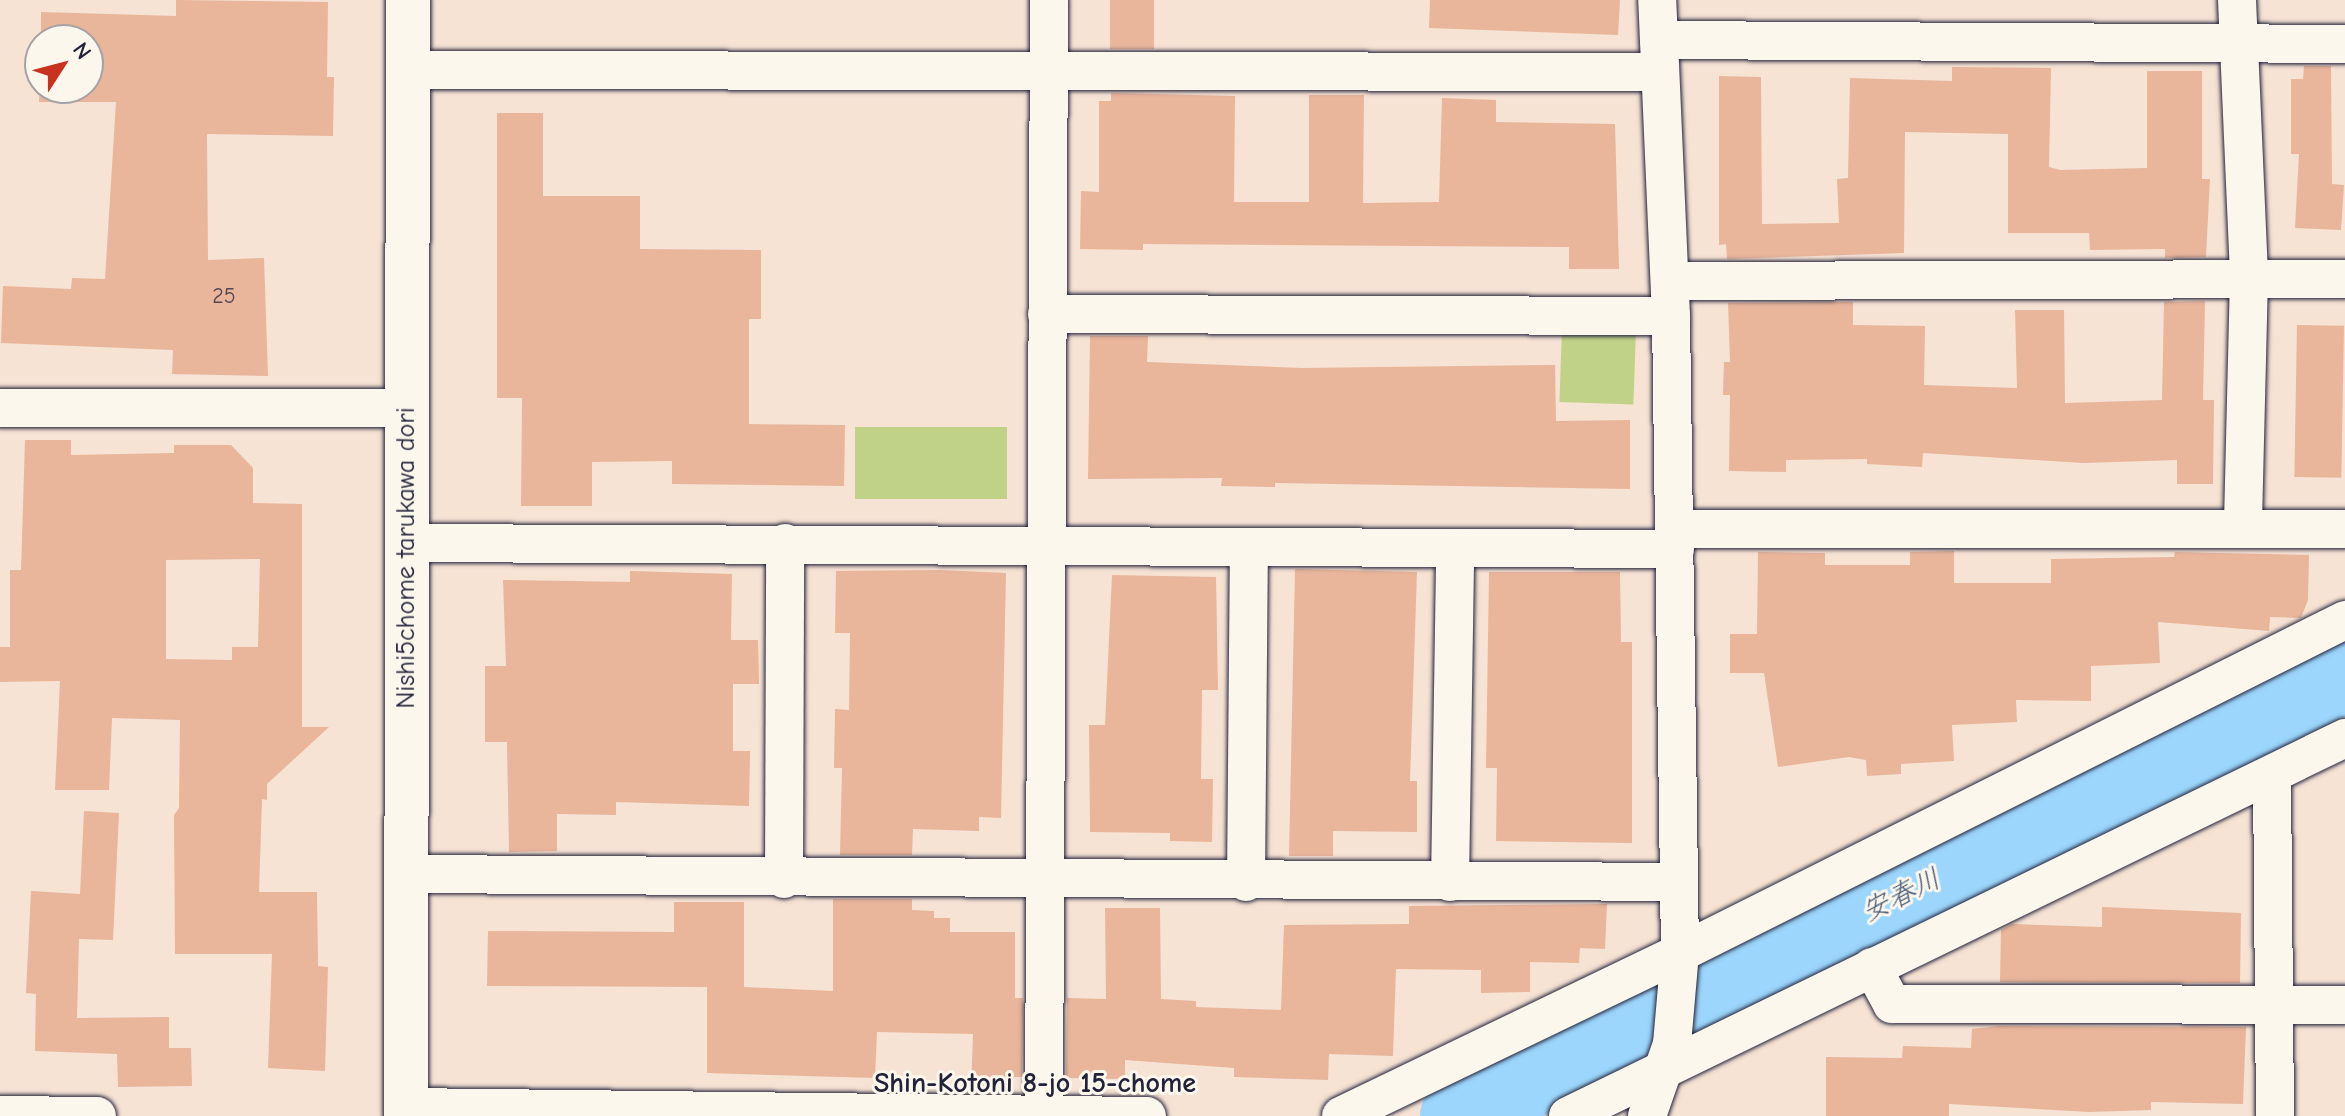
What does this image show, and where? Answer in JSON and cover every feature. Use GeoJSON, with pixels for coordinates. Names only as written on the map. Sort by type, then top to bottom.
{"type":"FeatureCollection","features":[{"type":"Feature","properties":{"kind":"main road","name":"Nishi5chome tarukawa dori"},"geometry":{"type":"LineString","coordinates":[[406,1111],[408,0]]}},
{"type":"Feature","properties":{"kind":"street"},"geometry":{"type":"LineString","coordinates":[[1044,1115],[1049,0]]}},
{"type":"Feature","properties":{"kind":"street"},"geometry":{"type":"LineString","coordinates":[[1647,1116],[1667,1056],[1680,963],[1671,299],[1657,0]]}},
{"type":"Feature","properties":{"kind":"street"},"geometry":{"type":"LineString","coordinates":[[2237,0],[2236,43],[2249,277],[2243,526]]}},
{"type":"Feature","properties":{"kind":"street"},"geometry":{"type":"LineString","coordinates":[[406,70],[1047,69],[2236,43],[2345,44]]}},
{"type":"Feature","properties":{"kind":"street"},"geometry":{"type":"LineString","coordinates":[[1047,314],[1671,299],[2249,277],[2345,279]]}},
{"type":"Feature","properties":{"kind":"street"},"geometry":{"type":"LineString","coordinates":[[0,408],[407,408]]}},
{"type":"Feature","properties":{"kind":"street"},"geometry":{"type":"LineString","coordinates":[[406,543],[1455,549],[1674,539],[2243,526],[2345,529]]}},
{"type":"Feature","properties":{"kind":"street"},"geometry":{"type":"LineString","coordinates":[[784,879],[785,543]]}},
{"type":"Feature","properties":{"kind":"street"},"geometry":{"type":"LineString","coordinates":[[1246,882],[1249,547]]}},
{"type":"Feature","properties":{"kind":"street"},"geometry":{"type":"LineString","coordinates":[[1450,882],[1455,549]]}},
{"type":"Feature","properties":{"kind":"street"},"geometry":{"type":"LineString","coordinates":[[1341,1116],[1680,963],[2345,620]]}},
{"type":"Feature","properties":{"kind":"street"},"geometry":{"type":"LineString","coordinates":[[1568,1116],[1667,1056],[1872,967],[2345,738]]}},
{"type":"Feature","properties":{"kind":"street"},"geometry":{"type":"LineString","coordinates":[[2272,775],[2275,1116]]}},
{"type":"Feature","properties":{"kind":"street"},"geometry":{"type":"LineString","coordinates":[[406,874],[1046,881],[1677,882]]}},
{"type":"Feature","properties":{"kind":"street"},"geometry":{"type":"LineString","coordinates":[[1872,967],[1892,1004],[2345,1005]]}},
{"type":"Feature","properties":{"kind":"street"},"geometry":{"type":"LineString","coordinates":[[406,1111],[1147,1116]]}},
{"type":"Feature","properties":{"kind":"street"},"geometry":{"type":"LineString","coordinates":[[0,1115],[97,1116]]}},
{"type":"Feature","properties":{"kind":"green space"},"geometry":{"type":"Polygon","coordinates":[[[1562,328],[1636,331],[1633,405],[1559,402],[1562,328]]]}},
{"type":"Feature","properties":{"kind":"green space"},"geometry":{"type":"Polygon","coordinates":[[[855,427],[1007,427],[1007,499],[855,499],[855,427]]]}},
{"type":"Feature","properties":{"kind":"building"},"geometry":{"type":"Polygon","coordinates":[[[176,0],[328,2],[327,77],[334,77],[333,136],[207,134],[208,260],[264,258],[268,376],[172,374],[173,350],[1,343],[3,286],[71,289],[72,278],[105,279],[116,102],[104,102],[104,24],[41,24],[41,12],[176,16],[176,0]]]}},
{"type":"Feature","properties":{"kind":"building"},"geometry":{"type":"Polygon","coordinates":[[[1110,0],[1154,0],[1154,49],[1110,49],[1110,0]]]}},
{"type":"Feature","properties":{"kind":"building"},"geometry":{"type":"Polygon","coordinates":[[[1430,0],[1620,0],[1618,35],[1429,28],[1430,0]]]}},
{"type":"Feature","properties":{"kind":"building"},"geometry":{"type":"Polygon","coordinates":[[[2304,66],[2331,66],[2332,184],[2344,185],[2341,230],[2295,228],[2299,154],[2291,154],[2291,79],[2303,79],[2304,66]]]}},
{"type":"Feature","properties":{"kind":"building"},"geometry":{"type":"Polygon","coordinates":[[[1952,67],[2051,68],[2049,167],[2060,170],[2147,168],[2147,71],[2202,71],[2202,179],[2210,179],[2206,257],[2165,258],[2165,249],[2090,250],[2089,233],[2008,233],[2008,134],[1905,132],[1904,253],[1727,259],[1726,244],[1719,245],[1719,76],[1761,77],[1762,224],[1839,223],[1837,179],[1848,178],[1850,78],[1952,81],[1952,67]]]}},
{"type":"Feature","properties":{"kind":"building"},"geometry":{"type":"Polygon","coordinates":[[[1111,93],[1235,96],[1234,202],[1309,202],[1309,95],[1364,95],[1363,203],[1439,202],[1442,98],[1496,100],[1496,122],[1615,124],[1619,269],[1569,269],[1569,247],[1143,244],[1143,250],[1080,249],[1081,191],[1099,192],[1099,101],[1111,101],[1111,93]]]}},
{"type":"Feature","properties":{"kind":"building"},"geometry":{"type":"Polygon","coordinates":[[[497,113],[543,113],[543,196],[640,196],[640,249],[761,250],[761,319],[749,319],[749,424],[845,425],[844,486],[672,484],[672,461],[592,462],[592,506],[521,506],[522,398],[497,398],[497,113]]]}},
{"type":"Feature","properties":{"kind":"building"},"geometry":{"type":"Polygon","coordinates":[[[2205,301],[2203,400],[2214,400],[2213,484],[2177,484],[2177,460],[2083,463],[1923,453],[1922,467],[1867,464],[1867,459],[1786,460],[1786,472],[1729,471],[1730,395],[1723,395],[1724,362],[1730,362],[1728,303],[1853,302],[1853,325],[1925,326],[1924,385],[2017,388],[2015,310],[2064,310],[2065,403],[2162,400],[2164,302],[2205,301]]]}},
{"type":"Feature","properties":{"kind":"building"},"geometry":{"type":"Polygon","coordinates":[[[2297,325],[2344,326],[2341,478],[2294,477],[2297,325]]]}},
{"type":"Feature","properties":{"kind":"building"},"geometry":{"type":"Polygon","coordinates":[[[1090,336],[1148,336],[1147,362],[1302,368],[1555,365],[1556,421],[1630,420],[1630,489],[1275,483],[1275,487],[1221,486],[1222,478],[1088,479],[1090,336]]]}},
{"type":"Feature","properties":{"kind":"building"},"geometry":{"type":"Polygon","coordinates":[[[25,440],[71,440],[71,455],[174,453],[174,445],[231,445],[253,468],[253,503],[302,504],[302,727],[329,727],[267,784],[267,800],[262,799],[259,892],[317,892],[318,966],[328,967],[325,1071],[268,1068],[272,954],[175,954],[174,815],[179,808],[180,720],[112,718],[109,790],[55,790],[60,681],[0,682],[0,647],[10,647],[10,570],[21,570],[25,440]],[[260,559],[166,560],[166,659],[232,660],[232,647],[258,647],[260,559]]]}},
{"type":"Feature","properties":{"kind":"building"},"geometry":{"type":"Polygon","coordinates":[[[1954,551],[1954,583],[2051,583],[2051,559],[2174,557],[2175,552],[2309,555],[2308,600],[2301,618],[2270,617],[2269,631],[2158,622],[2160,663],[2091,666],[2091,701],[2016,700],[2017,722],[1952,725],[1954,761],[1901,764],[1901,774],[1867,776],[1866,760],[1849,757],[1778,767],[1764,673],[1730,673],[1730,634],[1757,634],[1758,552],[1825,553],[1825,565],[1910,565],[1910,552],[1954,551]]]}},
{"type":"Feature","properties":{"kind":"building"},"geometry":{"type":"Polygon","coordinates":[[[1295,569],[1417,572],[1410,781],[1417,781],[1417,832],[1333,831],[1333,856],[1289,856],[1295,569]]]}},
{"type":"Feature","properties":{"kind":"building"},"geometry":{"type":"Polygon","coordinates":[[[630,571],[732,574],[731,640],[758,640],[759,684],[733,684],[733,751],[750,751],[749,806],[616,802],[616,815],[557,814],[557,851],[509,852],[507,742],[485,742],[485,666],[506,666],[503,580],[630,582],[630,571]]]}},
{"type":"Feature","properties":{"kind":"building"},"geometry":{"type":"Polygon","coordinates":[[[836,571],[1006,573],[1001,818],[979,817],[979,831],[913,829],[912,855],[840,855],[842,768],[834,768],[835,709],[849,710],[850,633],[835,633],[836,571]]]}},
{"type":"Feature","properties":{"kind":"building"},"geometry":{"type":"Polygon","coordinates":[[[1489,572],[1620,572],[1621,642],[1632,642],[1632,843],[1496,841],[1497,768],[1486,768],[1489,572]]]}},
{"type":"Feature","properties":{"kind":"building"},"geometry":{"type":"Polygon","coordinates":[[[1112,575],[1216,577],[1218,690],[1202,690],[1201,779],[1213,779],[1212,842],[1170,841],[1170,833],[1090,832],[1089,725],[1105,725],[1112,575]]]}},
{"type":"Feature","properties":{"kind":"building"},"geometry":{"type":"Polygon","coordinates":[[[84,811],[119,813],[113,940],[79,939],[77,1018],[169,1017],[169,1048],[191,1048],[192,1086],[118,1087],[117,1054],[35,1051],[36,994],[26,993],[31,891],[80,894],[84,811]]]}},
{"type":"Feature","properties":{"kind":"building"},"geometry":{"type":"Polygon","coordinates":[[[833,899],[912,899],[912,910],[934,911],[934,918],[950,918],[950,932],[1015,932],[1015,998],[1023,998],[1022,1077],[1014,1077],[1014,1088],[971,1087],[973,1034],[877,1032],[875,1078],[707,1073],[707,987],[487,986],[488,931],[674,932],[674,902],[744,902],[744,987],[833,991],[833,899]]]}},
{"type":"Feature","properties":{"kind":"building"},"geometry":{"type":"Polygon","coordinates":[[[1607,904],[1605,949],[1580,948],[1579,963],[1530,962],[1530,992],[1481,993],[1481,970],[1396,969],[1393,1056],[1329,1054],[1328,1080],[1234,1077],[1234,1068],[1125,1060],[1125,1079],[1066,1078],[1067,998],[1106,999],[1105,908],[1160,908],[1161,999],[1196,1001],[1196,1007],[1281,1010],[1284,925],[1409,924],[1409,906],[1607,904]]]}},
{"type":"Feature","properties":{"kind":"building"},"geometry":{"type":"Polygon","coordinates":[[[2102,907],[2241,913],[2240,983],[2000,982],[2001,930],[2012,924],[2102,927],[2102,907]]]}},
{"type":"Feature","properties":{"kind":"building"},"geometry":{"type":"Polygon","coordinates":[[[1999,1026],[2246,1027],[2243,1104],[2151,1102],[2151,1110],[2089,1112],[1949,1104],[1949,1116],[1826,1116],[1826,1057],[1902,1058],[1903,1046],[1971,1048],[1972,1029],[1999,1026]]]}},
{"type":"Feature","properties":{"kind":"waterway","name":"安春川"},"geometry":{"type":"LineString","coordinates":[[1458,1116],[2345,674]]}},
{"type":"Feature","properties":{"kind":"district","name":"Shin-Kotoni 8-jo 15-chome"},"geometry":{"type":"Point","coordinates":[1035,1083]}}]}
